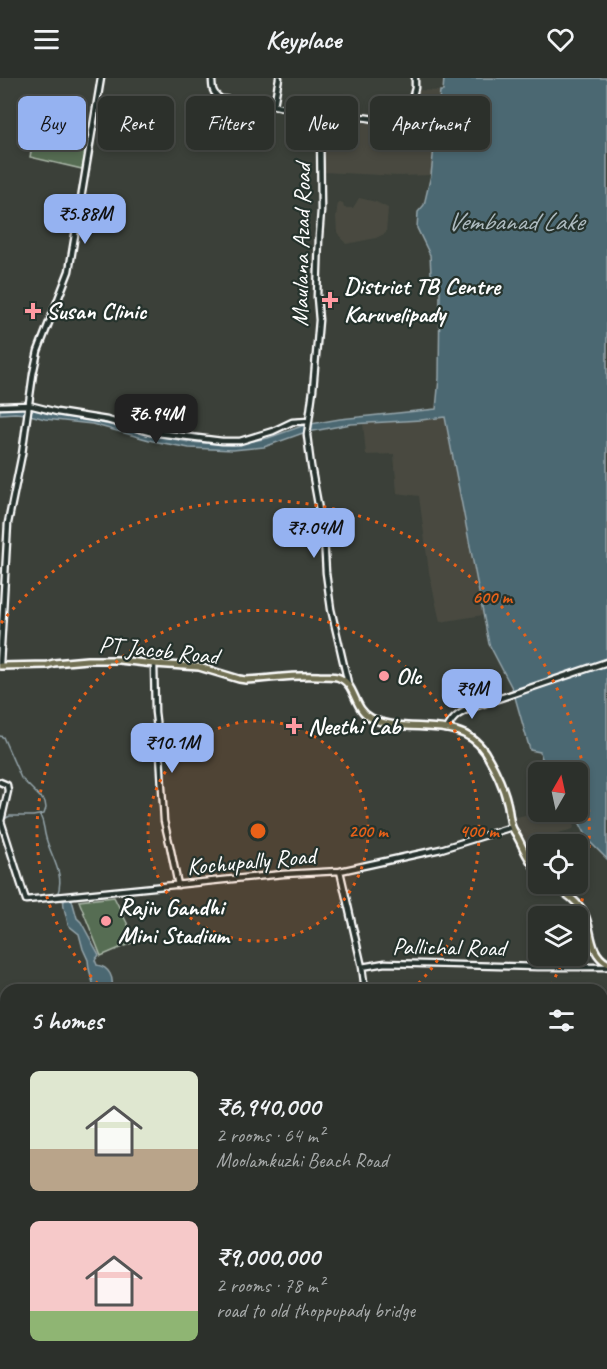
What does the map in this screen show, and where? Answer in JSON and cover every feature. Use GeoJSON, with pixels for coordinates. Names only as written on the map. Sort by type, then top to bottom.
{"type":"FeatureCollection","features":[{"type":"Feature","properties":{"kind":"main road"},"geometry":{"type":"LineString","coordinates":[[0,665],[8,523],[22,454],[33,374],[38,351],[69,271],[101,78]]}},
{"type":"Feature","properties":{"kind":"main road"},"geometry":{"type":"LineString","coordinates":[[212,78],[212,91],[217,96]]}},
{"type":"Feature","properties":{"kind":"main road"},"geometry":{"type":"LineString","coordinates":[[279,78],[274,105],[286,108]]}},
{"type":"Feature","properties":{"kind":"main road"},"geometry":{"type":"LineString","coordinates":[[358,117],[388,123],[404,121],[407,118],[415,88],[415,78]]}},
{"type":"Feature","properties":{"kind":"main road","name":"Maulana Azad Road"},"geometry":{"type":"LineString","coordinates":[[320,150],[321,211],[317,270],[319,320],[307,434],[324,537],[331,609],[348,683]]}},
{"type":"Feature","properties":{"kind":"main road"},"geometry":{"type":"LineString","coordinates":[[0,406],[28,406],[107,420],[150,432],[222,441],[240,441],[273,431],[292,422],[308,423]]}},
{"type":"Feature","properties":{"kind":"main road","name":"PT Jacob Road"},"geometry":{"type":"LineString","coordinates":[[0,665],[47,665],[63,662],[119,660],[205,669],[239,679],[302,675],[333,676],[348,683]]}},
{"type":"Feature","properties":{"kind":"main road"},"geometry":{"type":"LineString","coordinates":[[447,729],[458,713],[607,662]]}},
{"type":"Feature","properties":{"kind":"main road"},"geometry":{"type":"LineString","coordinates":[[154,664],[155,712],[164,821],[178,885]]}},
{"type":"Feature","properties":{"kind":"main road"},"geometry":{"type":"LineString","coordinates":[[348,683],[367,716],[375,720],[447,729],[462,732],[475,739],[500,782],[506,797],[512,827],[528,858]]}},
{"type":"Feature","properties":{"kind":"main road"},"geometry":{"type":"LineString","coordinates":[[0,782],[7,785],[8,791],[1,820]]}},
{"type":"Feature","properties":{"kind":"main road","name":"Kochupally Road"},"geometry":{"type":"LineString","coordinates":[[1,820],[26,900],[283,874],[340,871],[441,849],[512,827]]}},
{"type":"Feature","properties":{"kind":"main road"},"geometry":{"type":"LineString","coordinates":[[340,871],[364,984]]}},
{"type":"Feature","properties":{"kind":"main road"},"geometry":{"type":"LineString","coordinates":[[565,894],[579,905],[584,913],[597,955],[607,965]]}},
{"type":"Feature","properties":{"kind":"main road","name":"Pallichal Road"},"geometry":{"type":"LineString","coordinates":[[362,967],[385,963],[538,967],[607,965]]}},
{"type":"Feature","properties":{"kind":"shaded area"},"geometry":{"type":"Polygon","coordinates":[[[416,90],[440,91],[439,96],[415,96],[416,90]]]}},
{"type":"Feature","properties":{"kind":"shaded area"},"geometry":{"type":"Polygon","coordinates":[[[358,122],[370,122],[370,150],[434,150],[431,175],[399,176],[322,172],[322,150],[358,150],[358,122]]]}},
{"type":"Feature","properties":{"kind":"shaded area"},"geometry":{"type":"Polygon","coordinates":[[[359,198],[388,208],[386,233],[376,238],[346,244],[337,232],[338,202],[343,203],[344,208],[353,208],[359,198]]]}},
{"type":"Feature","properties":{"kind":"shaded area"},"geometry":{"type":"Polygon","coordinates":[[[445,417],[483,615],[440,622],[429,572],[419,496],[397,493],[394,454],[366,455],[363,423],[445,417]]]}},
{"type":"Feature","properties":{"kind":"shaded area"},"geometry":{"type":"Polygon","coordinates":[[[528,814],[528,822],[572,822],[574,827],[555,834],[528,834],[528,841],[522,843],[513,818],[528,814]]]}},
{"type":"Feature","properties":{"kind":"green space"},"geometry":{"type":"Polygon","coordinates":[[[31,150],[86,150],[82,169],[30,157],[31,150]]]}},
{"type":"Feature","properties":{"kind":"green space","name":"Rajiv Gandhi Mini Stadium"},"geometry":{"type":"Polygon","coordinates":[[[114,897],[136,941],[101,956],[79,901],[114,897]]]}},
{"type":"Feature","properties":{"kind":"water","name":"Vembanad Lake"},"geometry":{"type":"Polygon","coordinates":[[[444,78],[607,78],[607,859],[589,841],[588,834],[585,834],[579,822],[588,822],[588,762],[543,762],[540,752],[530,750],[513,690],[489,644],[445,417],[351,424],[303,433],[264,447],[233,450],[189,448],[153,441],[92,424],[45,419],[26,414],[0,414],[0,408],[26,408],[189,442],[233,445],[268,438],[305,425],[436,409],[439,378],[440,289],[431,274],[430,255],[417,228],[418,212],[424,205],[434,150],[490,150],[490,96],[439,96],[440,91],[443,91],[444,78]]]}},
{"type":"Feature","properties":{"kind":"water"},"geometry":{"type":"Polygon","coordinates":[[[64,900],[72,900],[77,918],[99,955],[95,960],[97,965],[105,968],[110,974],[112,984],[93,984],[79,934],[68,925],[64,900]]]}},
{"type":"Feature","properties":{"kind":"waterway"},"geometry":{"type":"LineString","coordinates":[[0,736],[3,737],[21,778],[45,802],[46,808],[44,814],[10,816],[2,820]]}},
{"type":"Feature","properties":{"kind":"waterway"},"geometry":{"type":"LineString","coordinates":[[40,815],[59,874],[57,895],[60,900],[64,901]]}},
{"type":"Feature","properties":{"kind":"place","name":"District TB Centre Karuvelipady"},"geometry":{"type":"Point","coordinates":[330,300]}},
{"type":"Feature","properties":{"kind":"place","name":"Susan Clinic"},"geometry":{"type":"Point","coordinates":[33,311]}},
{"type":"Feature","properties":{"kind":"place","name":"Olc"},"geometry":{"type":"Point","coordinates":[384,676]}},
{"type":"Feature","properties":{"kind":"place","name":"Neethi Lab"},"geometry":{"type":"Point","coordinates":[294,726]}},
{"type":"Feature","properties":{"kind":"place","name":"Rajiv Gandhi Mini Stadium"},"geometry":{"type":"Point","coordinates":[106,921]}}]}
